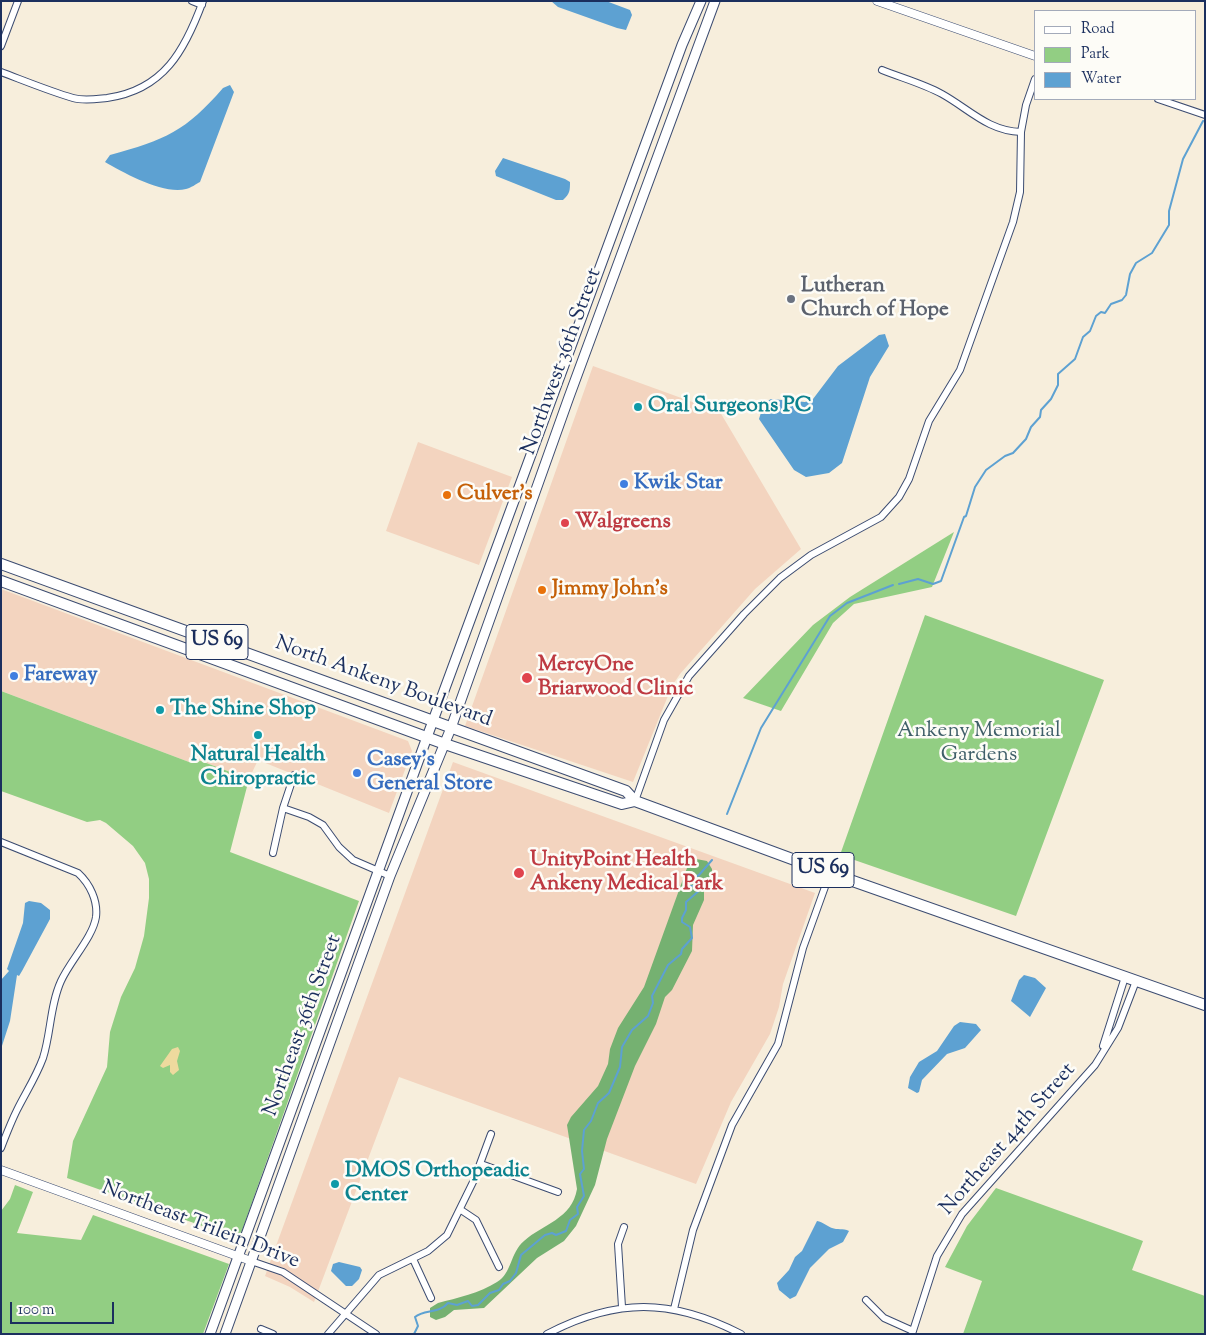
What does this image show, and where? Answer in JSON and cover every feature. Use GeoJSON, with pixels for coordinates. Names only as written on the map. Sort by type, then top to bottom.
{"type":"FeatureCollection","features":[{"type":"Feature","properties":{"kind":"main road","name":"Northwest 36th Street"},"geometry":{"type":"LineString","coordinates":[[430,729],[682,45],[701,1]]}},
{"type":"Feature","properties":{"kind":"main road","name":"Northwest 36th Street"},"geometry":{"type":"LineString","coordinates":[[448,736],[569,397],[715,1]]}},
{"type":"Feature","properties":{"kind":"main road","name":"North Ankeny Boulevard"},"geometry":{"type":"LineString","coordinates":[[1,564],[622,804],[635,801]]}},
{"type":"Feature","properties":{"kind":"main road","name":"North Ankeny Boulevard"},"geometry":{"type":"LineString","coordinates":[[1,581],[448,736],[626,792],[635,801],[830,873],[1125,977]]}},
{"type":"Feature","properties":{"kind":"main road","name":"Northeast 36th Street"},"geometry":{"type":"LineString","coordinates":[[210,1334],[430,729]]}},
{"type":"Feature","properties":{"kind":"main road","name":"Northeast 36th Street"},"geometry":{"type":"LineString","coordinates":[[225,1334],[390,876],[448,736]]}},
{"type":"Feature","properties":{"kind":"main road","name":"US 69"},"geometry":{"type":"LineString","coordinates":[[1125,977],[1205,1005]]}},
{"type":"Feature","properties":{"kind":"street"},"geometry":{"type":"LineString","coordinates":[[1,46],[18,1]]}},
{"type":"Feature","properties":{"kind":"street"},"geometry":{"type":"LineString","coordinates":[[1,72],[75,98],[93,99],[130,93],[164,72],[182,49],[202,3],[192,1]]}},
{"type":"Feature","properties":{"kind":"street"},"geometry":{"type":"LineString","coordinates":[[877,1],[897,5],[1034,56]]}},
{"type":"Feature","properties":{"kind":"street"},"geometry":{"type":"LineString","coordinates":[[882,70],[942,94],[970,114],[995,128],[1020,132]]}},
{"type":"Feature","properties":{"kind":"street"},"geometry":{"type":"LineString","coordinates":[[635,801],[664,720],[674,699],[690,676],[732,628],[780,578],[811,555],[881,517],[899,497],[910,479],[930,421],[960,370],[1014,222],[1020,192],[1020,132],[1034,82]]}},
{"type":"Feature","properties":{"kind":"street"},"geometry":{"type":"LineString","coordinates":[[1161,100],[1205,115]]}},
{"type":"Feature","properties":{"kind":"street"},"geometry":{"type":"LineString","coordinates":[[273,853],[283,808],[294,775]]}},
{"type":"Feature","properties":{"kind":"street"},"geometry":{"type":"LineString","coordinates":[[283,808],[315,820],[330,832],[345,854],[353,860],[390,876]]}},
{"type":"Feature","properties":{"kind":"street"},"geometry":{"type":"LineString","coordinates":[[1,842],[75,872],[84,879],[91,891],[96,916],[90,934],[76,952],[61,981],[39,1069],[11,1123],[1,1148]]}},
{"type":"Feature","properties":{"kind":"street"},"geometry":{"type":"LineString","coordinates":[[674,1309],[692,1230],[732,1125],[778,1044],[803,948],[830,873]]}},
{"type":"Feature","properties":{"kind":"street","name":"Northeast 44th Street"},"geometry":{"type":"LineString","coordinates":[[1102,1052],[1125,977]]}},
{"type":"Feature","properties":{"kind":"street","name":"Northeast 44th Street"},"geometry":{"type":"LineString","coordinates":[[913,1332],[937,1256],[962,1214],[1087,1075],[1118,1028],[1136,981]]}},
{"type":"Feature","properties":{"kind":"street"},"geometry":{"type":"LineString","coordinates":[[328,1334],[379,1275],[413,1259],[440,1243],[454,1224],[461,1210],[481,1164],[491,1134]]}},
{"type":"Feature","properties":{"kind":"street"},"geometry":{"type":"LineString","coordinates":[[481,1164],[558,1192]]}},
{"type":"Feature","properties":{"kind":"street","name":"Northeast Trilein Drive"},"geometry":{"type":"LineString","coordinates":[[1,1170],[282,1272],[376,1334]]}},
{"type":"Feature","properties":{"kind":"street"},"geometry":{"type":"LineString","coordinates":[[461,1210],[476,1220],[499,1267]]}},
{"type":"Feature","properties":{"kind":"street"},"geometry":{"type":"LineString","coordinates":[[622,1307],[618,1244],[624,1227]]}},
{"type":"Feature","properties":{"kind":"street"},"geometry":{"type":"LineString","coordinates":[[413,1259],[432,1298]]}},
{"type":"Feature","properties":{"kind":"street"},"geometry":{"type":"LineString","coordinates":[[866,1300],[884,1318],[913,1332]]}},
{"type":"Feature","properties":{"kind":"street"},"geometry":{"type":"LineString","coordinates":[[547,1334],[580,1317],[622,1307],[645,1306],[674,1309],[699,1316],[741,1334]]}},
{"type":"Feature","properties":{"kind":"street"},"geometry":{"type":"LineString","coordinates":[[261,1329],[273,1334]]}},
{"type":"Feature","properties":{"kind":"shaded area"},"geometry":{"type":"Polygon","coordinates":[[[593,366],[720,412],[801,549],[755,589],[680,674],[672,686],[633,782],[465,726],[593,366]]]}},
{"type":"Feature","properties":{"kind":"shaded area"},"geometry":{"type":"Polygon","coordinates":[[[418,442],[512,477],[479,565],[386,531],[418,442]]]}},
{"type":"Feature","properties":{"kind":"shaded area"},"geometry":{"type":"Polygon","coordinates":[[[1,589],[408,741],[412,751],[389,813],[258,760],[249,779],[201,761],[189,762],[1,691],[1,589]]]}},
{"type":"Feature","properties":{"kind":"shaded area"},"geometry":{"type":"Polygon","coordinates":[[[453,762],[815,893],[783,984],[779,1007],[770,1034],[731,1102],[696,1184],[399,1077],[314,1302],[290,1287],[265,1276],[453,762]]]}},
{"type":"Feature","properties":{"kind":"green space"},"geometry":{"type":"Polygon","coordinates":[[[954,532],[932,587],[854,604],[833,623],[781,711],[743,698],[813,625],[850,597],[954,532]]]}},
{"type":"Feature","properties":{"kind":"green space","name":"Ankeny Memorial Gardens"},"geometry":{"type":"Polygon","coordinates":[[[925,615],[1104,680],[1016,916],[840,855],[925,615]]]}},
{"type":"Feature","properties":{"kind":"green space"},"geometry":{"type":"Polygon","coordinates":[[[1,691],[189,762],[201,761],[249,779],[230,852],[359,901],[239,1239],[67,1178],[73,1141],[107,1067],[110,1032],[121,997],[135,968],[144,936],[149,898],[149,879],[145,863],[133,846],[106,823],[100,820],[87,822],[1,791],[1,691]]]}},
{"type":"Feature","properties":{"kind":"green space"},"geometry":{"type":"Polygon","coordinates":[[[696,859],[707,861],[712,869],[712,880],[704,887],[704,900],[693,925],[692,951],[672,990],[665,997],[656,1024],[635,1066],[607,1139],[595,1185],[576,1226],[564,1241],[537,1258],[484,1308],[454,1310],[445,1317],[436,1320],[430,1317],[430,1308],[438,1303],[476,1292],[502,1278],[519,1246],[532,1235],[556,1220],[574,1199],[577,1189],[567,1125],[571,1117],[598,1086],[608,1064],[610,1049],[618,1028],[644,987],[687,868],[691,861],[696,859]]]}},
{"type":"Feature","properties":{"kind":"green space"},"geometry":{"type":"Polygon","coordinates":[[[15,1185],[33,1192],[17,1233],[81,1240],[93,1215],[229,1264],[203,1334],[1,1334],[1,1211],[10,1199],[15,1185]]]}},
{"type":"Feature","properties":{"kind":"green space"},"geometry":{"type":"Polygon","coordinates":[[[996,1188],[1143,1241],[1132,1270],[1205,1296],[1205,1334],[963,1334],[982,1281],[945,1267],[967,1226],[996,1188]]]}},
{"type":"Feature","properties":{"kind":"sand"},"geometry":{"type":"Polygon","coordinates":[[[178,1047],[180,1051],[177,1061],[179,1070],[173,1075],[170,1072],[170,1065],[163,1068],[160,1066],[172,1049],[178,1047]]]}},
{"type":"Feature","properties":{"kind":"water"},"geometry":{"type":"Polygon","coordinates":[[[551,1],[606,1],[630,10],[632,15],[626,30],[558,7],[551,1]]]}},
{"type":"Feature","properties":{"kind":"water"},"geometry":{"type":"Polygon","coordinates":[[[230,85],[234,92],[200,182],[192,187],[177,190],[156,186],[105,162],[110,155],[160,139],[173,132],[210,103],[223,88],[230,85]]]}},
{"type":"Feature","properties":{"kind":"water"},"geometry":{"type":"Polygon","coordinates":[[[503,158],[565,179],[570,182],[568,194],[563,200],[556,200],[496,176],[495,171],[503,158]]]}},
{"type":"Feature","properties":{"kind":"water"},"geometry":{"type":"Polygon","coordinates":[[[885,334],[889,346],[870,377],[842,463],[829,473],[806,477],[794,470],[759,419],[764,403],[771,399],[805,402],[813,399],[838,366],[879,335],[885,334]]]}},
{"type":"Feature","properties":{"kind":"water"},"geometry":{"type":"Polygon","coordinates":[[[29,901],[41,903],[50,910],[50,919],[22,971],[19,976],[17,975],[10,1021],[1,1049],[1,980],[9,971],[7,969],[23,923],[25,903],[29,901]]]}},
{"type":"Feature","properties":{"kind":"water"},"geometry":{"type":"Polygon","coordinates":[[[1024,975],[1035,978],[1046,988],[1030,1017],[1011,1001],[1019,980],[1024,975]]]}},
{"type":"Feature","properties":{"kind":"water"},"geometry":{"type":"Polygon","coordinates":[[[960,1022],[976,1024],[981,1030],[965,1048],[947,1054],[922,1080],[919,1092],[917,1093],[908,1088],[910,1077],[919,1062],[937,1051],[954,1026],[960,1022]]]}},
{"type":"Feature","properties":{"kind":"water"},"geometry":{"type":"Polygon","coordinates":[[[817,1221],[832,1228],[849,1231],[843,1242],[829,1249],[810,1268],[796,1296],[790,1299],[779,1290],[777,1283],[789,1270],[795,1257],[802,1251],[817,1221]]]}},
{"type":"Feature","properties":{"kind":"water"},"geometry":{"type":"Polygon","coordinates":[[[339,1262],[360,1267],[362,1270],[359,1279],[352,1286],[346,1286],[331,1271],[333,1264],[339,1262]]]}},
{"type":"Feature","properties":{"kind":"waterway"},"geometry":{"type":"LineString","coordinates":[[899,584],[918,579],[933,584],[941,581],[975,487],[986,470],[1005,456],[1013,453],[1026,439],[1031,427],[1040,417],[1041,410],[1051,399],[1058,385],[1058,374],[1075,359],[1083,337],[1090,331],[1096,316],[1101,312],[1105,313],[1111,304],[1122,300],[1126,295],[1130,274],[1136,263],[1152,253],[1169,225],[1169,211],[1183,159],[1203,121]]}},
{"type":"Feature","properties":{"kind":"waterway"},"geometry":{"type":"LineString","coordinates":[[727,814],[761,728],[830,616],[847,603],[893,585]]}},
{"type":"Feature","properties":{"kind":"waterway"},"geometry":{"type":"LineString","coordinates":[[414,1334],[418,1326],[415,1317],[440,1309],[448,1303],[457,1305],[468,1301],[472,1306],[478,1305],[490,1293],[499,1290],[516,1273],[521,1255],[545,1235],[552,1233],[556,1235],[566,1231],[570,1220],[578,1214],[577,1207],[584,1196],[580,1174],[584,1169],[582,1151],[584,1130],[591,1121],[598,1103],[609,1093],[620,1067],[622,1047],[632,1030],[648,1016],[653,1003],[652,996],[668,965],[681,954],[682,949],[692,938],[690,927],[682,922],[682,918],[686,910],[686,902],[701,889],[698,886],[689,886],[686,882],[699,875],[712,860]]}},
{"type":"Feature","properties":{"kind":"place","name":"Lutheran Church of Hope"},"geometry":{"type":"Point","coordinates":[791,299]}},
{"type":"Feature","properties":{"kind":"place","name":"Oral Surgeons PC"},"geometry":{"type":"Point","coordinates":[638,407]}},
{"type":"Feature","properties":{"kind":"place","name":"Kwik Star"},"geometry":{"type":"Point","coordinates":[624,484]}},
{"type":"Feature","properties":{"kind":"place","name":"Culver's"},"geometry":{"type":"Point","coordinates":[447,495]}},
{"type":"Feature","properties":{"kind":"place","name":"Walgreens"},"geometry":{"type":"Point","coordinates":[565,523]}},
{"type":"Feature","properties":{"kind":"place","name":"Jimmy John's"},"geometry":{"type":"Point","coordinates":[542,590]}},
{"type":"Feature","properties":{"kind":"place","name":"Fareway"},"geometry":{"type":"Point","coordinates":[14,676]}},
{"type":"Feature","properties":{"kind":"place","name":"MercyOne Briarwood Clinic"},"geometry":{"type":"Point","coordinates":[527,678]}},
{"type":"Feature","properties":{"kind":"place","name":"The Shine Shop"},"geometry":{"type":"Point","coordinates":[160,710]}},
{"type":"Feature","properties":{"kind":"place","name":"Natural Health Chiropractic"},"geometry":{"type":"Point","coordinates":[258,735]}},
{"type":"Feature","properties":{"kind":"place","name":"Casey's General Store"},"geometry":{"type":"Point","coordinates":[357,773]}},
{"type":"Feature","properties":{"kind":"place","name":"UnityPoint Health Ankeny Medical Park"},"geometry":{"type":"Point","coordinates":[519,873]}},
{"type":"Feature","properties":{"kind":"place","name":"DMOS Orthopeadic Center"},"geometry":{"type":"Point","coordinates":[335,1184]}}]}
